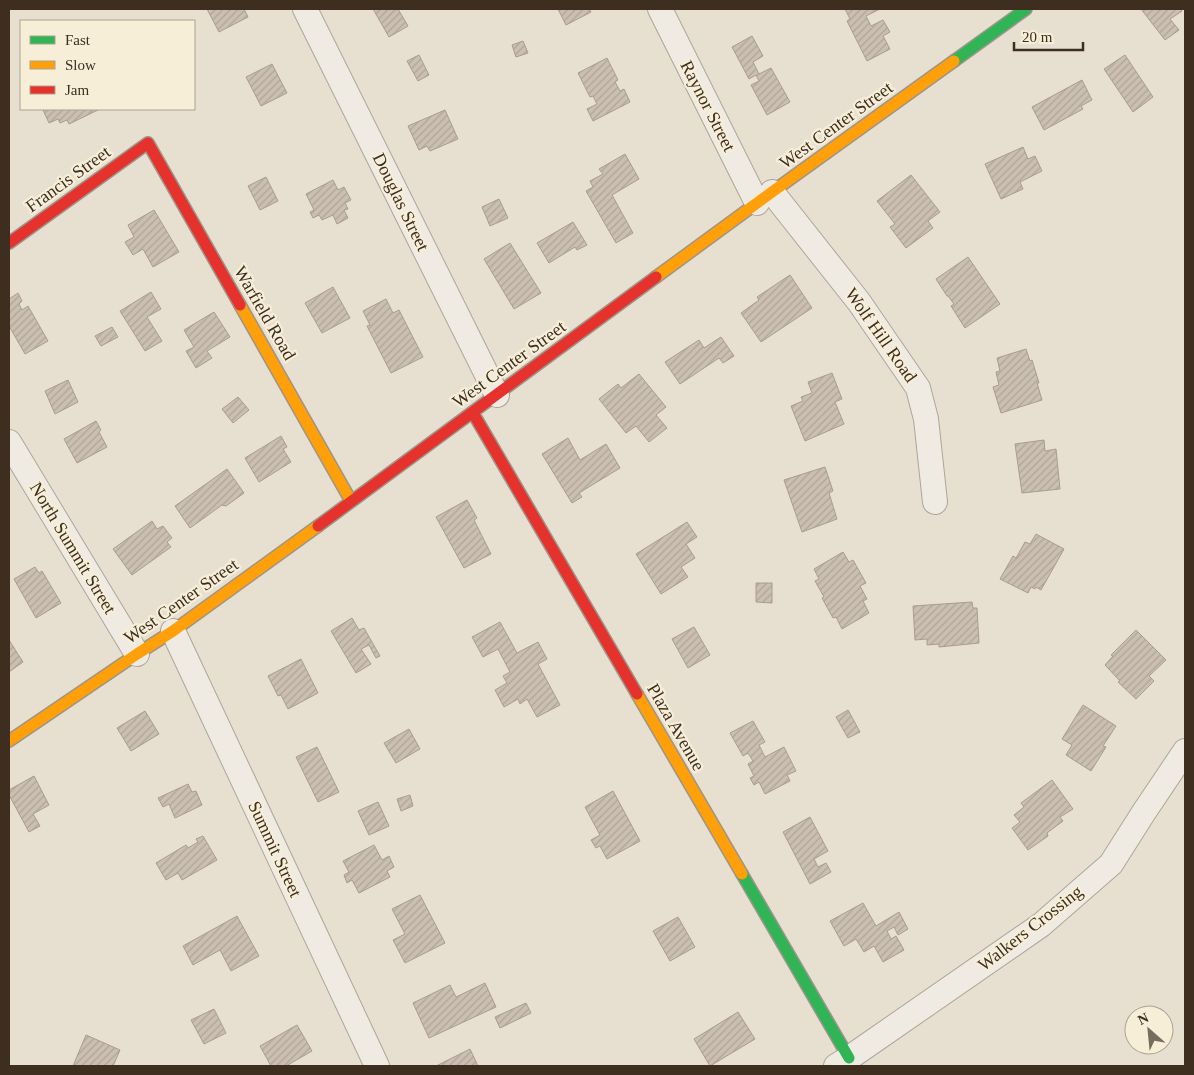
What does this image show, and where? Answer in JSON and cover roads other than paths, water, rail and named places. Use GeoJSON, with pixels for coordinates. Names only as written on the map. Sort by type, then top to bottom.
{"type":"FeatureCollection","features":[{"type":"Feature","properties":{"kind":"street","name":"Douglas Street"},"geometry":{"type":"LineString","coordinates":[[305,9],[497,395]]}},
{"type":"Feature","properties":{"kind":"street","name":"Raynor Street"},"geometry":{"type":"LineString","coordinates":[[660,9],[765,198]]}},
{"type":"Feature","properties":{"kind":"street","name":"West Center Street"},"geometry":{"type":"LineString","coordinates":[[9,741],[172,631],[473,413],[765,198],[1003,16],[1026,9]]}},
{"type":"Feature","properties":{"kind":"street","name":"Francis Street"},"geometry":{"type":"LineString","coordinates":[[9,243],[148,143]]}},
{"type":"Feature","properties":{"kind":"street","name":"Warfield Road"},"geometry":{"type":"LineString","coordinates":[[148,143],[351,501]]}},
{"type":"Feature","properties":{"kind":"street","name":"Wolf Hill Road"},"geometry":{"type":"LineString","coordinates":[[765,198],[859,302],[918,388],[926,418],[935,502]]}},
{"type":"Feature","properties":{"kind":"street","name":"Plaza Avenue"},"geometry":{"type":"LineString","coordinates":[[473,413],[842,1062]]}},
{"type":"Feature","properties":{"kind":"street","name":"North Summit Street"},"geometry":{"type":"LineString","coordinates":[[9,442],[137,654]]}},
{"type":"Feature","properties":{"kind":"street","name":"Summit Street"},"geometry":{"type":"LineString","coordinates":[[172,631],[377,1066]]}},
{"type":"Feature","properties":{"kind":"street","name":"Walkers Crossing"},"geometry":{"type":"LineString","coordinates":[[842,1062],[1041,925],[1111,864],[1185,752]]}}]}
